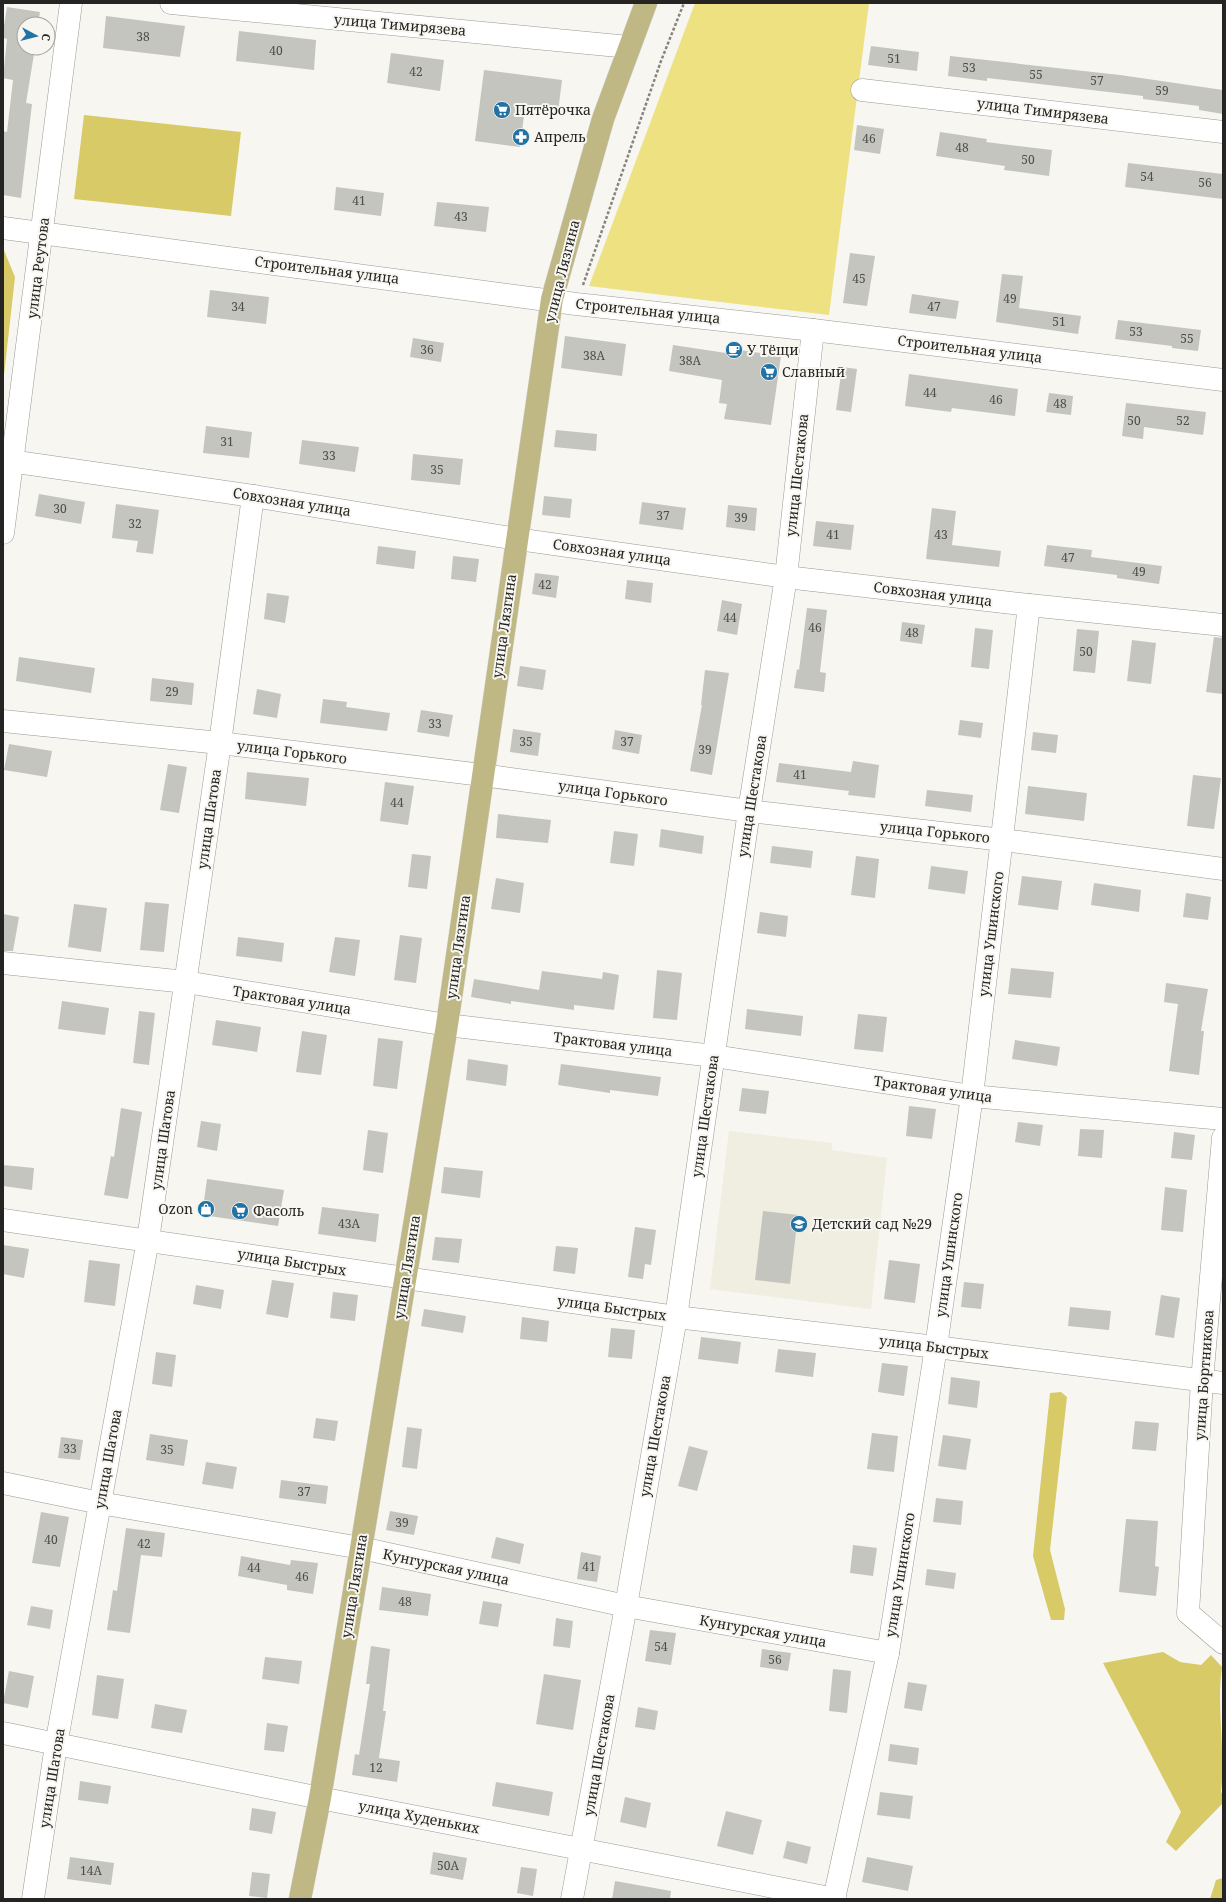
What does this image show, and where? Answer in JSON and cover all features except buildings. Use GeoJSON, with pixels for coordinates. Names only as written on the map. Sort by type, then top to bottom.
{"type":"FeatureCollection","features":[{"type":"Feature","properties":{"kind":"main road","name":"улица Лязгина"},"geometry":{"type":"LineString","coordinates":[[300,1899],[320,1798],[447,1025],[552,299],[603,119],[646,3]]}},
{"type":"Feature","properties":{"kind":"street","name":"улица Реутова"},"geometry":{"type":"LineString","coordinates":[[3,533],[8,460],[43,233],[70,3]]}},
{"type":"Feature","properties":{"kind":"street","name":"улица Тимирязева"},"geometry":{"type":"LineString","coordinates":[[171,3],[629,47]]}},
{"type":"Feature","properties":{"kind":"street","name":"улица Тимирязева"},"geometry":{"type":"LineString","coordinates":[[862,90],[1223,132]]}},
{"type":"Feature","properties":{"kind":"street","name":"Строительная улица"},"geometry":{"type":"LineString","coordinates":[[3,228],[552,299],[576,304],[813,330],[1223,380]]}},
{"type":"Feature","properties":{"kind":"street","name":"улица Шестакова"},"geometry":{"type":"LineString","coordinates":[[572,1899],[626,1606],[676,1317],[749,811],[786,577],[813,330]]}},
{"type":"Feature","properties":{"kind":"street","name":"Совхозная улица"},"geometry":{"type":"LineString","coordinates":[[8,460],[253,496],[517,538],[786,577],[1223,625]]}},
{"type":"Feature","properties":{"kind":"street","name":"улица Шатова"},"geometry":{"type":"LineString","coordinates":[[33,1899],[56,1745],[148,1240],[220,743],[253,496]]}},
{"type":"Feature","properties":{"kind":"street","name":"улица Ушинского"},"geometry":{"type":"LineString","coordinates":[[835,1899],[888,1653],[936,1347],[972,1096],[1030,605]]}},
{"type":"Feature","properties":{"kind":"street","name":"улица Горького"},"geometry":{"type":"LineString","coordinates":[[3,721],[220,743],[482,775],[749,811],[1003,840],[1223,869]]}},
{"type":"Feature","properties":{"kind":"street","name":"Трактовая улица"},"geometry":{"type":"LineString","coordinates":[[3,963],[186,982],[447,1025],[714,1056],[972,1096],[1223,1119]]}},
{"type":"Feature","properties":{"kind":"street","name":"улица Бортникова"},"geometry":{"type":"LineString","coordinates":[[1223,1138],[1213,1382],[1188,1613],[1223,1643]]}},
{"type":"Feature","properties":{"kind":"street","name":"улица Быстрых"},"geometry":{"type":"LineString","coordinates":[[3,1220],[676,1317],[936,1347],[1213,1382]]}},
{"type":"Feature","properties":{"kind":"street","name":"Кунгурская улица"},"geometry":{"type":"LineString","coordinates":[[3,1483],[100,1503],[361,1548],[626,1606],[888,1653]]}},
{"type":"Feature","properties":{"kind":"street","name":"улица Худеньких"},"geometry":{"type":"LineString","coordinates":[[3,1733],[320,1798],[835,1899]]}},
{"type":"Feature","properties":{"kind":"path"},"geometry":{"type":"LineString","coordinates":[[576,304],[661,61],[684,3]]}},
{"type":"Feature","properties":{"kind":"shaded area"},"geometry":{"type":"Polygon","coordinates":[[[695,3],[869,3],[829,315],[589,286],[695,3]]]}},
{"type":"Feature","properties":{"kind":"shaded area"},"geometry":{"type":"Polygon","coordinates":[[[84,115],[241,132],[231,216],[74,199],[84,115]]]}},
{"type":"Feature","properties":{"kind":"shaded area"},"geometry":{"type":"Polygon","coordinates":[[[3,248],[15,277],[3,384],[3,248]]]}},
{"type":"Feature","properties":{"kind":"shaded area","name":"Детский сад №29"},"geometry":{"type":"Polygon","coordinates":[[[729,1131],[832,1143],[832,1150],[887,1158],[871,1309],[710,1289],[729,1131]]]}},
{"type":"Feature","properties":{"kind":"shaded area"},"geometry":{"type":"Polygon","coordinates":[[[1061,1392],[1067,1397],[1050,1550],[1065,1609],[1064,1620],[1051,1620],[1033,1556],[1050,1393],[1061,1392]]]}},
{"type":"Feature","properties":{"kind":"shaded area"},"geometry":{"type":"Polygon","coordinates":[[[1163,1652],[1180,1662],[1201,1665],[1211,1655],[1222,1667],[1220,1698],[1222,1761],[1221,1792],[1223,1795],[1223,1803],[1176,1851],[1166,1842],[1181,1812],[1103,1663],[1163,1652]]]}},
{"type":"Feature","properties":{"kind":"shaded area"},"geometry":{"type":"Polygon","coordinates":[[[1223,1878],[1223,1899],[1210,1899],[1216,1880],[1223,1878]]]}},
{"type":"Feature","properties":{"kind":"place","name":"Пятёрочка"},"geometry":{"type":"Point","coordinates":[502,110]}},
{"type":"Feature","properties":{"kind":"place","name":"Апрель"},"geometry":{"type":"Point","coordinates":[521,137]}},
{"type":"Feature","properties":{"kind":"place","name":"У Тёщи"},"geometry":{"type":"Point","coordinates":[734,350]}},
{"type":"Feature","properties":{"kind":"place","name":"Славный"},"geometry":{"type":"Point","coordinates":[769,372]}},
{"type":"Feature","properties":{"kind":"place","name":"Ozon"},"geometry":{"type":"Point","coordinates":[206,1209]}},
{"type":"Feature","properties":{"kind":"place","name":"Фасоль"},"geometry":{"type":"Point","coordinates":[240,1211]}},
{"type":"Feature","properties":{"kind":"place","name":"Детский сад №29"},"geometry":{"type":"Point","coordinates":[799,1224]}}]}
